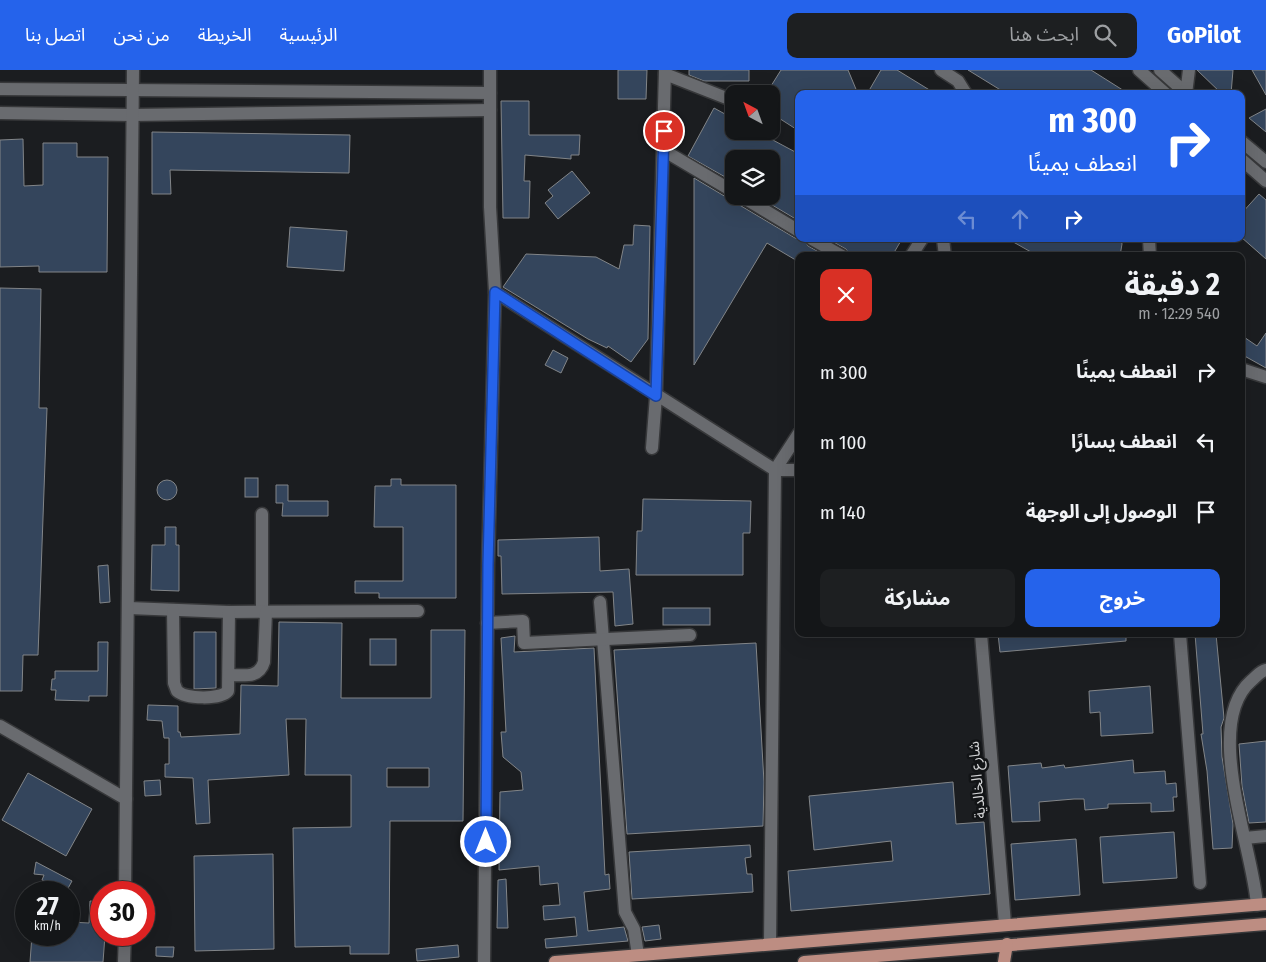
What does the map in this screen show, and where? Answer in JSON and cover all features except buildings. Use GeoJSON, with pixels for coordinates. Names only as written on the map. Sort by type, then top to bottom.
{"type":"FeatureCollection","features":[{"type":"Feature","properties":{"kind":"main road"},"geometry":{"type":"LineString","coordinates":[[555,962],[1262,904]]}},
{"type":"Feature","properties":{"kind":"main road"},"geometry":{"type":"LineString","coordinates":[[804,962],[1266,924]]}},
{"type":"Feature","properties":{"kind":"main road"},"geometry":{"type":"LineString","coordinates":[[1004,962],[1007,944]]}},
{"type":"Feature","properties":{"kind":"street"},"geometry":{"type":"LineString","coordinates":[[125,881],[133,70]]}},
{"type":"Feature","properties":{"kind":"street"},"geometry":{"type":"LineString","coordinates":[[484,962],[487,623],[495,292],[490,207],[490,70]]}},
{"type":"Feature","properties":{"kind":"street"},"geometry":{"type":"LineString","coordinates":[[941,70],[958,81],[964,90]]}},
{"type":"Feature","properties":{"kind":"street"},"geometry":{"type":"LineString","coordinates":[[1139,70],[1162,90]]}},
{"type":"Feature","properties":{"kind":"street"},"geometry":{"type":"LineString","coordinates":[[1160,70],[1182,90]]}},
{"type":"Feature","properties":{"kind":"street"},"geometry":{"type":"LineString","coordinates":[[1186,90],[1188,70]]}},
{"type":"Feature","properties":{"kind":"street"},"geometry":{"type":"LineString","coordinates":[[652,448],[656,396],[665,72],[725,97]]}},
{"type":"Feature","properties":{"kind":"street"},"geometry":{"type":"LineString","coordinates":[[0,90],[490,93]]}},
{"type":"Feature","properties":{"kind":"street"},"geometry":{"type":"LineString","coordinates":[[0,112],[132,115],[490,110]]}},
{"type":"Feature","properties":{"kind":"street"},"geometry":{"type":"LineString","coordinates":[[1245,144],[1266,162]]}},
{"type":"Feature","properties":{"kind":"street"},"geometry":{"type":"LineString","coordinates":[[663,150],[725,187]]}},
{"type":"Feature","properties":{"kind":"street"},"geometry":{"type":"LineString","coordinates":[[1245,163],[1266,181]]}},
{"type":"Feature","properties":{"kind":"street"},"geometry":{"type":"LineString","coordinates":[[756,205],[795,229]]}},
{"type":"Feature","properties":{"kind":"street"},"geometry":{"type":"LineString","coordinates":[[817,242],[835,252]]}},
{"type":"Feature","properties":{"kind":"street"},"geometry":{"type":"LineString","coordinates":[[495,292],[775,470],[795,470]]}},
{"type":"Feature","properties":{"kind":"street"},"geometry":{"type":"LineString","coordinates":[[1245,370],[1266,377]]}},
{"type":"Feature","properties":{"kind":"street"},"geometry":{"type":"LineString","coordinates":[[770,943],[775,470],[795,439]]}},
{"type":"Feature","properties":{"kind":"street"},"geometry":{"type":"LineString","coordinates":[[228,675],[253,675],[262,669],[264,662],[262,514]]}},
{"type":"Feature","properties":{"kind":"street"},"geometry":{"type":"LineString","coordinates":[[600,602],[624,912],[634,929],[638,955]]}},
{"type":"Feature","properties":{"kind":"street"},"geometry":{"type":"LineString","coordinates":[[129,608],[228,612],[418,611]]}},
{"type":"Feature","properties":{"kind":"street"},"geometry":{"type":"LineString","coordinates":[[174,610],[174,683],[177,691],[184,696],[220,696],[228,691],[228,612]]}},
{"type":"Feature","properties":{"kind":"street"},"geometry":{"type":"LineString","coordinates":[[487,623],[523,621],[524,643],[690,635]]}},
{"type":"Feature","properties":{"kind":"street","name":"شارع الخالدية"},"geometry":{"type":"LineString","coordinates":[[981,637],[1005,924]]}},
{"type":"Feature","properties":{"kind":"street"},"geometry":{"type":"LineString","coordinates":[[1180,637],[1200,883]]}},
{"type":"Feature","properties":{"kind":"street"},"geometry":{"type":"LineString","coordinates":[[1262,904],[1238,818],[1228,729],[1235,700],[1246,685],[1266,670]]}},
{"type":"Feature","properties":{"kind":"street"},"geometry":{"type":"LineString","coordinates":[[0,726],[126,799]]}},
{"type":"Feature","properties":{"kind":"street"},"geometry":{"type":"LineString","coordinates":[[1245,838],[1266,836]]}},
{"type":"Feature","properties":{"kind":"street"},"geometry":{"type":"LineString","coordinates":[[124,946],[124,962]]}},
{"type":"Feature","properties":{"kind":"route"},"geometry":{"type":"LineString","coordinates":[[486,842],[488,565],[495,292],[656,396],[664,131]]}}]}
